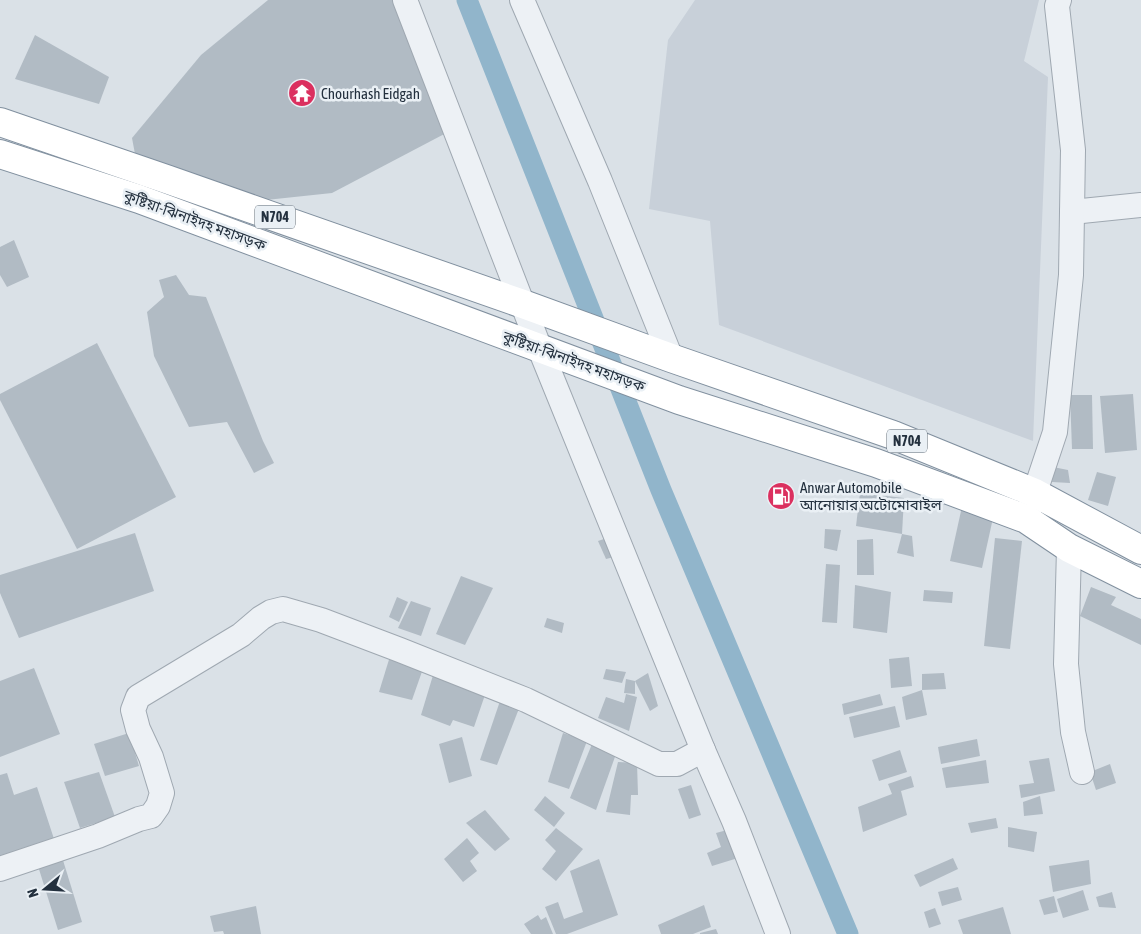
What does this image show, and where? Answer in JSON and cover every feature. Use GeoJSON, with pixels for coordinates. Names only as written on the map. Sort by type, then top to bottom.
{"type":"FeatureCollection","features":[{"type":"Feature","properties":{"kind":"highway","name":"কুষ্টিয়া-ঝিনাইদহ মহাসড়ক"},"geometry":{"type":"LineString","coordinates":[[0,122],[550,313],[893,435],[1035,493],[1141,550]]}},
{"type":"Feature","properties":{"kind":"highway","name":"কুষ্টিয়া-ঝিনাইদহ মহাসড়ক"},"geometry":{"type":"LineString","coordinates":[[0,154],[155,205],[679,400],[876,463],[1026,519],[1070,548],[1141,584]]}},
{"type":"Feature","properties":{"kind":"highway"},"geometry":{"type":"LineString","coordinates":[[155,205],[169,180]]}},
{"type":"Feature","properties":{"kind":"street"},"geometry":{"type":"LineString","coordinates":[[405,0],[540,349],[703,750],[734,821],[778,934]]}},
{"type":"Feature","properties":{"kind":"street"},"geometry":{"type":"LineString","coordinates":[[522,0],[600,181],[667,356]]}},
{"type":"Feature","properties":{"kind":"street"},"geometry":{"type":"LineString","coordinates":[[1026,519],[1055,432],[1071,275],[1073,150],[1057,6],[1059,0]]}},
{"type":"Feature","properties":{"kind":"street"},"geometry":{"type":"LineString","coordinates":[[1072,212],[1141,205]]}},
{"type":"Feature","properties":{"kind":"street"},"geometry":{"type":"LineString","coordinates":[[1070,548],[1066,664],[1073,732],[1082,772]]}},
{"type":"Feature","properties":{"kind":"street"},"geometry":{"type":"LineString","coordinates":[[0,869],[151,816],[158,806],[162,793],[151,757],[138,729],[133,710],[138,697],[241,635],[260,618],[271,612],[283,609],[321,620],[391,646],[526,700],[659,764],[677,764],[703,750]]}},
{"type":"Feature","properties":{"kind":"shaded area"},"geometry":{"type":"Polygon","coordinates":[[[695,0],[1039,0],[1024,61],[1048,77],[1033,441],[719,325],[710,221],[649,209],[668,40],[695,0]]]}},
{"type":"Feature","properties":{"kind":"building","name":"Chourhash Eidgah"},"geometry":{"type":"Polygon","coordinates":[[[268,0],[397,0],[450,131],[332,193],[266,200],[135,154],[132,138],[201,55],[268,0]]]}},
{"type":"Feature","properties":{"kind":"building"},"geometry":{"type":"Polygon","coordinates":[[[35,35],[109,77],[99,104],[15,79],[35,35]]]}},
{"type":"Feature","properties":{"kind":"building"},"geometry":{"type":"Polygon","coordinates":[[[14,240],[29,277],[7,287],[0,275],[0,247],[14,240]]]}},
{"type":"Feature","properties":{"kind":"building"},"geometry":{"type":"Polygon","coordinates":[[[176,275],[189,295],[206,297],[263,441],[274,463],[254,473],[227,422],[189,427],[154,356],[147,312],[164,297],[159,280],[176,275]]]}},
{"type":"Feature","properties":{"kind":"building"},"geometry":{"type":"Polygon","coordinates":[[[97,343],[176,497],[77,549],[0,400],[0,394],[97,343]]]}},
{"type":"Feature","properties":{"kind":"building"},"geometry":{"type":"Polygon","coordinates":[[[1133,394],[1137,450],[1105,453],[1100,396],[1133,394]]]}},
{"type":"Feature","properties":{"kind":"building"},"geometry":{"type":"Polygon","coordinates":[[[1070,395],[1092,395],[1093,449],[1072,449],[1070,395]]]}},
{"type":"Feature","properties":{"kind":"building"},"geometry":{"type":"Polygon","coordinates":[[[1053,467],[1068,470],[1070,483],[1052,482],[1053,467]]]}},
{"type":"Feature","properties":{"kind":"building"},"geometry":{"type":"Polygon","coordinates":[[[1097,472],[1116,477],[1108,506],[1088,500],[1097,472]]]}},
{"type":"Feature","properties":{"kind":"building"},"geometry":{"type":"Polygon","coordinates":[[[860,493],[904,498],[902,534],[856,526],[860,493]]]}},
{"type":"Feature","properties":{"kind":"building"},"geometry":{"type":"Polygon","coordinates":[[[963,502],[993,518],[982,568],[950,561],[963,502]]]}},
{"type":"Feature","properties":{"kind":"building"},"geometry":{"type":"Polygon","coordinates":[[[825,529],[841,530],[837,551],[824,548],[825,529]]]}},
{"type":"Feature","properties":{"kind":"building"},"geometry":{"type":"Polygon","coordinates":[[[135,533],[154,591],[19,638],[0,593],[0,575],[135,533]]]}},
{"type":"Feature","properties":{"kind":"building"},"geometry":{"type":"Polygon","coordinates":[[[902,534],[912,536],[914,557],[897,553],[902,534]]]}},
{"type":"Feature","properties":{"kind":"building"},"geometry":{"type":"Polygon","coordinates":[[[607,538],[614,557],[606,559],[598,541],[607,538]]]}},
{"type":"Feature","properties":{"kind":"building"},"geometry":{"type":"Polygon","coordinates":[[[995,538],[1022,541],[1010,649],[984,646],[995,538]]]}},
{"type":"Feature","properties":{"kind":"building"},"geometry":{"type":"Polygon","coordinates":[[[873,539],[874,575],[857,575],[857,540],[873,539]]]}},
{"type":"Feature","properties":{"kind":"building"},"geometry":{"type":"Polygon","coordinates":[[[826,564],[840,565],[837,623],[822,622],[826,564]]]}},
{"type":"Feature","properties":{"kind":"building"},"geometry":{"type":"Polygon","coordinates":[[[461,576],[493,588],[465,645],[436,634],[461,576]]]}},
{"type":"Feature","properties":{"kind":"building"},"geometry":{"type":"Polygon","coordinates":[[[855,585],[891,592],[887,633],[853,628],[855,585]]]}},
{"type":"Feature","properties":{"kind":"building"},"geometry":{"type":"Polygon","coordinates":[[[1091,587],[1116,597],[1111,605],[1141,619],[1141,645],[1080,616],[1091,587]]]}},
{"type":"Feature","properties":{"kind":"building"},"geometry":{"type":"Polygon","coordinates":[[[924,590],[953,592],[952,603],[923,601],[924,590]]]}},
{"type":"Feature","properties":{"kind":"building"},"geometry":{"type":"Polygon","coordinates":[[[397,597],[408,602],[399,622],[389,617],[397,597]]]}},
{"type":"Feature","properties":{"kind":"building"},"geometry":{"type":"Polygon","coordinates":[[[411,601],[431,608],[421,636],[398,628],[411,601]]]}},
{"type":"Feature","properties":{"kind":"building"},"geometry":{"type":"Polygon","coordinates":[[[547,618],[564,623],[562,633],[544,627],[547,618]]]}},
{"type":"Feature","properties":{"kind":"building"},"geometry":{"type":"Polygon","coordinates":[[[391,653],[425,663],[412,700],[379,692],[391,653]]]}},
{"type":"Feature","properties":{"kind":"building"},"geometry":{"type":"Polygon","coordinates":[[[909,657],[912,686],[891,688],[889,659],[909,657]]]}},
{"type":"Feature","properties":{"kind":"building"},"geometry":{"type":"Polygon","coordinates":[[[34,668],[60,734],[0,757],[0,681],[34,668]]]}},
{"type":"Feature","properties":{"kind":"building"},"geometry":{"type":"Polygon","coordinates":[[[606,669],[626,672],[622,683],[603,679],[606,669]]]}},
{"type":"Feature","properties":{"kind":"building"},"geometry":{"type":"Polygon","coordinates":[[[434,672],[486,692],[474,727],[453,720],[450,726],[421,715],[434,672]]]}},
{"type":"Feature","properties":{"kind":"building"},"geometry":{"type":"Polygon","coordinates":[[[648,673],[658,706],[650,711],[635,681],[648,673]]]}},
{"type":"Feature","properties":{"kind":"building"},"geometry":{"type":"Polygon","coordinates":[[[944,673],[946,689],[922,690],[922,674],[944,673]]]}},
{"type":"Feature","properties":{"kind":"building"},"geometry":{"type":"Polygon","coordinates":[[[626,679],[635,681],[635,694],[624,693],[626,679]]]}},
{"type":"Feature","properties":{"kind":"building"},"geometry":{"type":"Polygon","coordinates":[[[922,690],[927,715],[906,720],[902,697],[922,690]]]}},
{"type":"Feature","properties":{"kind":"building"},"geometry":{"type":"Polygon","coordinates":[[[626,694],[637,697],[629,731],[598,718],[606,697],[624,703],[626,694]]]}},
{"type":"Feature","properties":{"kind":"building"},"geometry":{"type":"Polygon","coordinates":[[[880,694],[883,705],[844,715],[842,704],[880,694]]]}},
{"type":"Feature","properties":{"kind":"building"},"geometry":{"type":"Polygon","coordinates":[[[500,701],[520,706],[497,765],[480,760],[500,701]]]}},
{"type":"Feature","properties":{"kind":"building"},"geometry":{"type":"Polygon","coordinates":[[[895,706],[900,727],[854,738],[849,717],[895,706]]]}},
{"type":"Feature","properties":{"kind":"building"},"geometry":{"type":"Polygon","coordinates":[[[129,733],[139,766],[105,776],[94,744],[129,733]]]}},
{"type":"Feature","properties":{"kind":"building"},"geometry":{"type":"Polygon","coordinates":[[[563,733],[587,741],[569,789],[548,782],[563,733]]]}},
{"type":"Feature","properties":{"kind":"building"},"geometry":{"type":"Polygon","coordinates":[[[462,737],[472,776],[449,783],[439,744],[462,737]]]}},
{"type":"Feature","properties":{"kind":"building"},"geometry":{"type":"Polygon","coordinates":[[[977,739],[980,756],[941,764],[938,747],[977,739]]]}},
{"type":"Feature","properties":{"kind":"building"},"geometry":{"type":"Polygon","coordinates":[[[592,744],[616,754],[596,810],[570,798],[592,744]]]}},
{"type":"Feature","properties":{"kind":"building"},"geometry":{"type":"Polygon","coordinates":[[[900,750],[907,772],[879,781],[872,760],[900,750]]]}},
{"type":"Feature","properties":{"kind":"building"},"geometry":{"type":"Polygon","coordinates":[[[1049,758],[1055,791],[1021,798],[1019,785],[1034,783],[1029,761],[1049,758]]]}},
{"type":"Feature","properties":{"kind":"building"},"geometry":{"type":"Polygon","coordinates":[[[986,760],[989,783],[946,788],[942,768],[986,760]]]}},
{"type":"Feature","properties":{"kind":"building"},"geometry":{"type":"Polygon","coordinates":[[[618,762],[637,763],[638,795],[631,795],[630,815],[606,812],[618,762]]]}},
{"type":"Feature","properties":{"kind":"building"},"geometry":{"type":"Polygon","coordinates":[[[1110,764],[1116,783],[1096,790],[1090,772],[1110,764]]]}},
{"type":"Feature","properties":{"kind":"building"},"geometry":{"type":"Polygon","coordinates":[[[99,772],[115,817],[80,828],[64,782],[99,772]]]}},
{"type":"Feature","properties":{"kind":"building"},"geometry":{"type":"Polygon","coordinates":[[[7,773],[14,795],[37,787],[55,842],[0,859],[0,775],[7,773]]]}},
{"type":"Feature","properties":{"kind":"building"},"geometry":{"type":"Polygon","coordinates":[[[911,776],[914,787],[901,791],[907,815],[863,832],[858,807],[892,794],[888,784],[911,776]]]}},
{"type":"Feature","properties":{"kind":"building"},"geometry":{"type":"Polygon","coordinates":[[[691,785],[701,815],[689,819],[678,789],[691,785]]]}},
{"type":"Feature","properties":{"kind":"building"},"geometry":{"type":"Polygon","coordinates":[[[545,796],[565,813],[554,827],[534,810],[545,796]]]}},
{"type":"Feature","properties":{"kind":"building"},"geometry":{"type":"Polygon","coordinates":[[[1040,796],[1043,814],[1024,816],[1023,802],[1040,796]]]}},
{"type":"Feature","properties":{"kind":"building"},"geometry":{"type":"Polygon","coordinates":[[[485,810],[510,839],[495,851],[466,823],[485,810]]]}},
{"type":"Feature","properties":{"kind":"building"},"geometry":{"type":"Polygon","coordinates":[[[996,818],[998,828],[971,833],[968,823],[996,818]]]}},
{"type":"Feature","properties":{"kind":"building"},"geometry":{"type":"Polygon","coordinates":[[[1008,827],[1037,832],[1034,852],[1008,847],[1008,827]]]}},
{"type":"Feature","properties":{"kind":"building"},"geometry":{"type":"Polygon","coordinates":[[[556,828],[583,849],[556,881],[542,869],[556,851],[545,840],[556,828]]]}},
{"type":"Feature","properties":{"kind":"building"},"geometry":{"type":"Polygon","coordinates":[[[731,829],[738,858],[712,866],[707,853],[721,847],[716,833],[731,829]]]}},
{"type":"Feature","properties":{"kind":"building"},"geometry":{"type":"Polygon","coordinates":[[[467,838],[479,853],[470,861],[477,871],[463,882],[444,859],[467,838]]]}},
{"type":"Feature","properties":{"kind":"building"},"geometry":{"type":"Polygon","coordinates":[[[62,857],[82,922],[58,930],[38,866],[62,857]]]}},
{"type":"Feature","properties":{"kind":"building"},"geometry":{"type":"Polygon","coordinates":[[[953,858],[958,869],[920,887],[914,875],[953,858]]]}},
{"type":"Feature","properties":{"kind":"building"},"geometry":{"type":"Polygon","coordinates":[[[599,859],[618,915],[567,934],[556,934],[545,907],[558,902],[564,919],[583,912],[570,871],[599,859]]]}},
{"type":"Feature","properties":{"kind":"building"},"geometry":{"type":"Polygon","coordinates":[[[1089,860],[1091,884],[1053,892],[1049,866],[1089,860]]]}},
{"type":"Feature","properties":{"kind":"building"},"geometry":{"type":"Polygon","coordinates":[[[958,887],[962,900],[942,906],[938,892],[958,887]]]}},
{"type":"Feature","properties":{"kind":"building"},"geometry":{"type":"Polygon","coordinates":[[[1083,890],[1089,910],[1063,918],[1057,899],[1083,890]]]}},
{"type":"Feature","properties":{"kind":"building"},"geometry":{"type":"Polygon","coordinates":[[[1112,892],[1116,908],[1099,907],[1096,897],[1112,892]]]}},
{"type":"Feature","properties":{"kind":"building"},"geometry":{"type":"Polygon","coordinates":[[[1054,896],[1058,912],[1044,915],[1039,900],[1054,896]]]}},
{"type":"Feature","properties":{"kind":"building"},"geometry":{"type":"Polygon","coordinates":[[[704,905],[711,927],[693,934],[661,934],[658,925],[704,905]]]}},
{"type":"Feature","properties":{"kind":"building"},"geometry":{"type":"Polygon","coordinates":[[[256,906],[261,934],[224,934],[223,931],[214,932],[210,916],[256,906]]]}},
{"type":"Feature","properties":{"kind":"building"},"geometry":{"type":"Polygon","coordinates":[[[1003,907],[1011,934],[963,934],[958,920],[1003,907]]]}},
{"type":"Feature","properties":{"kind":"building"},"geometry":{"type":"Polygon","coordinates":[[[935,908],[941,924],[929,928],[924,912],[935,908]]]}},
{"type":"Feature","properties":{"kind":"building"},"geometry":{"type":"Polygon","coordinates":[[[538,915],[541,920],[546,917],[553,934],[531,934],[524,924],[538,915]]]}},
{"type":"Feature","properties":{"kind":"building"},"geometry":{"type":"Polygon","coordinates":[[[716,929],[718,934],[700,934],[700,933],[716,929]]]}},
{"type":"Feature","properties":{"kind":"waterway"},"geometry":{"type":"LineString","coordinates":[[467,0],[661,490],[848,934]]}},
{"type":"Feature","properties":{"kind":"place","name":"Chourhash Eidgah"},"geometry":{"type":"Point","coordinates":[302,93]}},
{"type":"Feature","properties":{"kind":"place","name":"Anwar Automobile আনোয়ার অটোমোবাইল"},"geometry":{"type":"Point","coordinates":[781,496]}}]}
